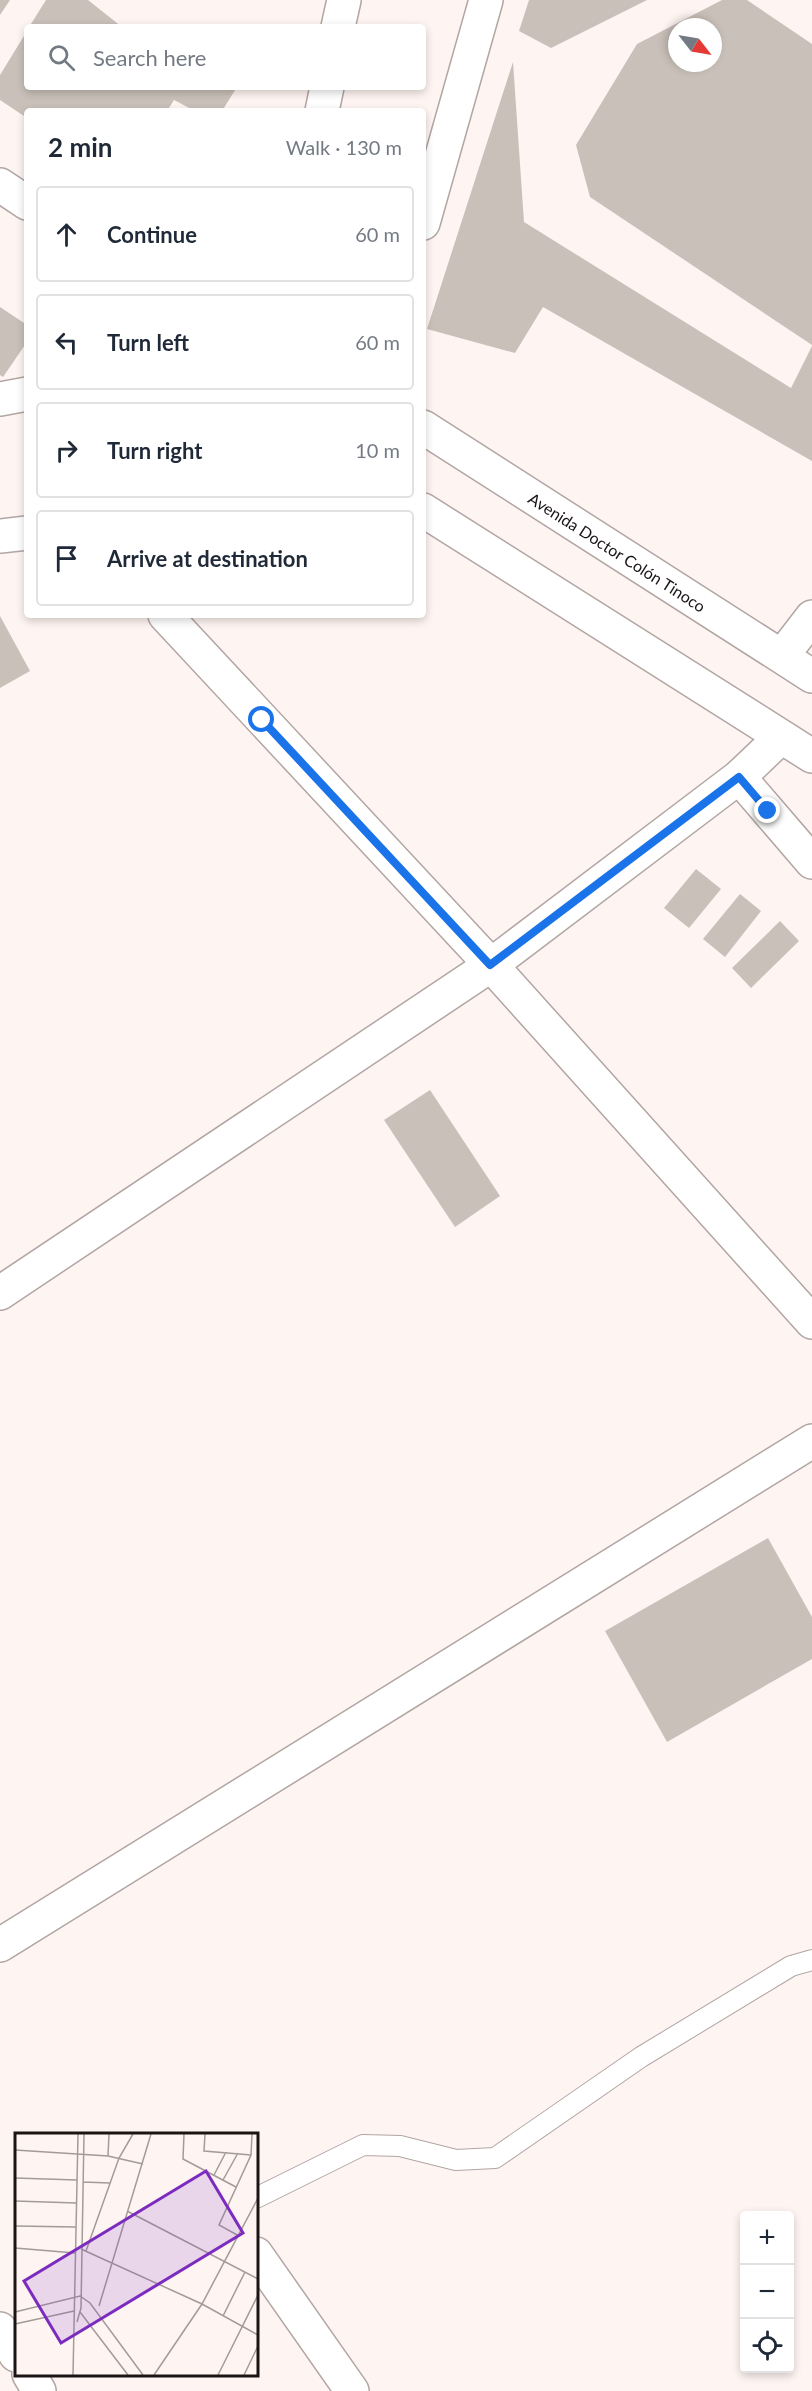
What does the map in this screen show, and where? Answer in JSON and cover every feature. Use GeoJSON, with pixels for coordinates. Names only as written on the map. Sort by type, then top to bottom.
{"type":"FeatureCollection","features":[{"type":"Feature","properties":{"kind":"street"},"geometry":{"type":"LineString","coordinates":[[339,24],[344,0]]}},
{"type":"Feature","properties":{"kind":"street"},"geometry":{"type":"LineString","coordinates":[[426,212],[486,0]]}},
{"type":"Feature","properties":{"kind":"street"},"geometry":{"type":"LineString","coordinates":[[323,108],[326,90]]}},
{"type":"Feature","properties":{"kind":"street"},"geometry":{"type":"LineString","coordinates":[[0,185],[24,201]]}},
{"type":"Feature","properties":{"kind":"street"},"geometry":{"type":"LineString","coordinates":[[0,399],[24,395]]}},
{"type":"Feature","properties":{"kind":"street","name":"Avenida Doctor Colón Tinoco"},"geometry":{"type":"LineString","coordinates":[[426,429],[812,675]]}},
{"type":"Feature","properties":{"kind":"street"},"geometry":{"type":"LineString","coordinates":[[426,512],[812,756]]}},
{"type":"Feature","properties":{"kind":"street"},"geometry":{"type":"LineString","coordinates":[[0,536],[24,533]]}},
{"type":"Feature","properties":{"kind":"street"},"geometry":{"type":"LineString","coordinates":[[782,656],[812,617]]}},
{"type":"Feature","properties":{"kind":"street"},"geometry":{"type":"LineString","coordinates":[[168,618],[490,965],[812,1323]]}},
{"type":"Feature","properties":{"kind":"street"},"geometry":{"type":"LineString","coordinates":[[0,1293],[490,965],[739,777],[781,736]]}},
{"type":"Feature","properties":{"kind":"street"},"geometry":{"type":"LineString","coordinates":[[739,777],[812,861]]}},
{"type":"Feature","properties":{"kind":"street"},"geometry":{"type":"LineString","coordinates":[[0,1945],[812,1441]]}},
{"type":"Feature","properties":{"kind":"street"},"geometry":{"type":"LineString","coordinates":[[258,2257],[352,2391]]}},
{"type":"Feature","properties":{"kind":"street"},"geometry":{"type":"LineString","coordinates":[[29,2376],[39,2391]]}},
{"type":"Feature","properties":{"kind":"lane"},"geometry":{"type":"LineString","coordinates":[[258,2197],[363,2145],[400,2146],[456,2160],[495,2158],[641,2057],[791,1966],[812,1960]]}},
{"type":"Feature","properties":{"kind":"building"},"geometry":{"type":"Polygon","coordinates":[[[0,0],[10,0],[0,15],[0,0]]]}},
{"type":"Feature","properties":{"kind":"building"},"geometry":{"type":"Polygon","coordinates":[[[46,0],[88,0],[118,24],[31,24],[46,0]]]}},
{"type":"Feature","properties":{"kind":"building"},"geometry":{"type":"Polygon","coordinates":[[[529,0],[647,0],[551,48],[519,31],[529,0]]]}},
{"type":"Feature","properties":{"kind":"building"},"geometry":{"type":"Polygon","coordinates":[[[722,0],[747,0],[812,44],[812,345],[590,197],[576,145],[637,44],[668,28],[668,72],[722,72],[722,18],[687,18],[722,0]]]}},
{"type":"Feature","properties":{"kind":"building"},"geometry":{"type":"Polygon","coordinates":[[[24,36],[24,90],[235,90],[224,108],[189,108],[174,100],[169,108],[24,108],[24,116],[0,100],[0,75],[24,36]]]}},
{"type":"Feature","properties":{"kind":"building"},"geometry":{"type":"Polygon","coordinates":[[[513,62],[524,222],[791,388],[812,346],[812,461],[543,307],[515,353],[427,329],[513,62]]]}},
{"type":"Feature","properties":{"kind":"building"},"geometry":{"type":"Polygon","coordinates":[[[0,307],[24,323],[24,346],[3,377],[0,375],[0,307]]]}},
{"type":"Feature","properties":{"kind":"building"},"geometry":{"type":"Polygon","coordinates":[[[0,616],[30,671],[0,688],[0,616]]]}},
{"type":"Feature","properties":{"kind":"building"},"geometry":{"type":"Polygon","coordinates":[[[696,869],[721,889],[689,928],[664,908],[696,869]]]}},
{"type":"Feature","properties":{"kind":"building"},"geometry":{"type":"Polygon","coordinates":[[[740,894],[761,911],[725,957],[703,939],[740,894]]]}},
{"type":"Feature","properties":{"kind":"building"},"geometry":{"type":"Polygon","coordinates":[[[780,921],[799,941],[751,988],[732,968],[780,921]]]}},
{"type":"Feature","properties":{"kind":"building"},"geometry":{"type":"Polygon","coordinates":[[[430,1090],[500,1196],[455,1227],[384,1120],[430,1090]]]}},
{"type":"Feature","properties":{"kind":"building"},"geometry":{"type":"Polygon","coordinates":[[[768,1538],[812,1617],[812,1659],[667,1742],[605,1631],[768,1538]]]}},
{"type":"Feature","properties":{"kind":"route"},"geometry":{"type":"LineString","coordinates":[[262,720],[490,965],[739,777],[768,811]]}}]}
